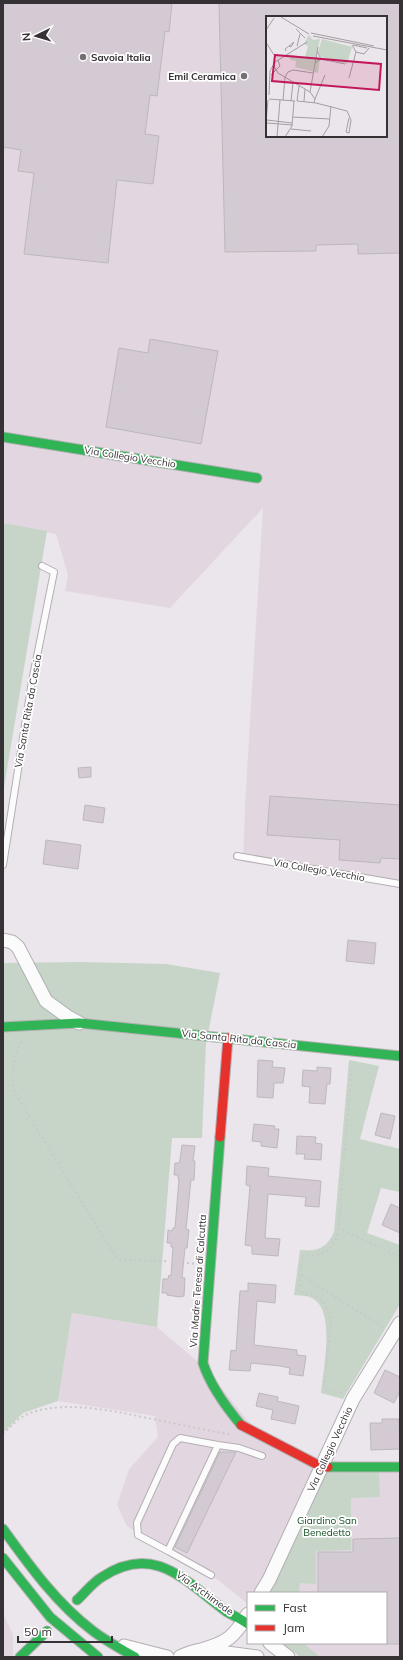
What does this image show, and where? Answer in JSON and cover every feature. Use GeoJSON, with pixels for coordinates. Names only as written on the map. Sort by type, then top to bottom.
{"type":"FeatureCollection","features":[{"type":"Feature","properties":{"kind":"street","name":"Via Collegio Vecchio"},"geometry":{"type":"LineString","coordinates":[[3,437],[257,478]]}},
{"type":"Feature","properties":{"kind":"street","name":"Via Santa Rita da Cascia"},"geometry":{"type":"LineString","coordinates":[[3,938],[12,942],[18,948],[46,1001],[78,1023]]}},
{"type":"Feature","properties":{"kind":"street","name":"Via Santa Rita da Cascia"},"geometry":{"type":"LineString","coordinates":[[3,1027],[78,1023],[400,1056]]}},
{"type":"Feature","properties":{"kind":"street","name":"Via Madre Teresa di Calcutta"},"geometry":{"type":"LineString","coordinates":[[228,1038],[203,1363],[206,1372],[232,1414],[244,1427],[322,1467]]}},
{"type":"Feature","properties":{"kind":"street","name":"Via Collegio Vecchio"},"geometry":{"type":"LineString","coordinates":[[268,1587],[354,1399],[394,1344],[400,1323]]}},
{"type":"Feature","properties":{"kind":"street"},"geometry":{"type":"LineString","coordinates":[[322,1467],[400,1467]]}},
{"type":"Feature","properties":{"kind":"street"},"geometry":{"type":"LineString","coordinates":[[3,1529],[47,1587],[82,1622],[107,1641],[135,1657]]}},
{"type":"Feature","properties":{"kind":"street"},"geometry":{"type":"LineString","coordinates":[[3,1558],[50,1617],[98,1657]]}},
{"type":"Feature","properties":{"kind":"street","name":"Via Archimede"},"geometry":{"type":"LineString","coordinates":[[77,1600],[101,1577],[120,1566],[140,1563],[155,1563],[170,1568],[189,1580],[230,1614],[247,1619]]}},
{"type":"Feature","properties":{"kind":"street"},"geometry":{"type":"LineString","coordinates":[[180,1657],[186,1653],[220,1645],[236,1633],[247,1619]]}},
{"type":"Feature","properties":{"kind":"street"},"geometry":{"type":"LineString","coordinates":[[24,1656],[47,1631]]}},
{"type":"Feature","properties":{"kind":"street"},"geometry":{"type":"LineString","coordinates":[[107,1641],[167,1657]]}},
{"type":"Feature","properties":{"kind":"street"},"geometry":{"type":"LineString","coordinates":[[271,1644],[281,1651]]}},
{"type":"Feature","properties":{"kind":"street"},"geometry":{"type":"LineString","coordinates":[[205,1657],[227,1653],[257,1657]]}},
{"type":"Feature","properties":{"kind":"lane","name":"Via Santa Rita da Cascia"},"geometry":{"type":"LineString","coordinates":[[3,865],[32,681],[54,572],[42,566]]}},
{"type":"Feature","properties":{"kind":"lane","name":"Via Collegio Vecchio"},"geometry":{"type":"LineString","coordinates":[[237,856],[400,884]]}},
{"type":"Feature","properties":{"kind":"lane"},"geometry":{"type":"LineString","coordinates":[[211,1575],[138,1535],[136,1523],[173,1444],[180,1438],[239,1448],[262,1456]]}},
{"type":"Feature","properties":{"kind":"lane"},"geometry":{"type":"LineString","coordinates":[[168,1551],[218,1445]]}},
{"type":"Feature","properties":{"kind":"path"},"geometry":{"type":"LineString","coordinates":[[21,1040],[13,1061],[11,1078],[15,1093],[115,1256],[121,1260],[167,1261]]}},
{"type":"Feature","properties":{"kind":"path"},"geometry":{"type":"LineString","coordinates":[[353,1051],[336,1241],[330,1249],[322,1255],[302,1256],[299,1292],[313,1294],[321,1300],[327,1308],[331,1319],[324,1390],[343,1394],[354,1399]]}},
{"type":"Feature","properties":{"kind":"path"},"geometry":{"type":"LineString","coordinates":[[338,1228],[400,1257]]}},
{"type":"Feature","properties":{"kind":"path"},"geometry":{"type":"LineString","coordinates":[[300,1275],[387,1330]]}},
{"type":"Feature","properties":{"kind":"path"},"geometry":{"type":"LineString","coordinates":[[3,1434],[14,1423],[29,1414],[54,1407],[95,1410],[141,1416],[230,1435],[238,1432],[244,1427]]}},
{"type":"Feature","properties":{"kind":"shaded area"},"geometry":{"type":"Polygon","coordinates":[[[3,3],[400,3],[400,883],[243,862],[245,805],[263,508],[170,608],[65,591],[68,575],[56,534],[3,525],[3,3]]]}},
{"type":"Feature","properties":{"kind":"shaded area"},"geometry":{"type":"Polygon","coordinates":[[[72,1313],[157,1327],[205,1368],[252,1426],[332,1468],[400,1467],[400,1657],[318,1657],[296,1644],[387,1644],[387,1592],[247,1592],[247,1603],[200,1566],[167,1553],[127,1526],[117,1505],[129,1469],[158,1437],[155,1416],[58,1401],[72,1313]]]}},
{"type":"Feature","properties":{"kind":"shaded area"},"geometry":{"type":"Polygon","coordinates":[[[3,1613],[13,1635],[13,1657],[3,1657],[3,1613]]]}},
{"type":"Feature","properties":{"kind":"green space"},"geometry":{"type":"Polygon","coordinates":[[[3,523],[47,531],[3,793],[3,523]]]}},
{"type":"Feature","properties":{"kind":"green space"},"geometry":{"type":"Polygon","coordinates":[[[81,962],[166,964],[220,973],[206,1043],[202,1138],[172,1138],[157,1327],[72,1313],[58,1401],[23,1413],[3,1433],[3,963],[81,962]]]}},
{"type":"Feature","properties":{"kind":"green space"},"geometry":{"type":"Polygon","coordinates":[[[349,1060],[379,1066],[360,1139],[400,1149],[400,1192],[381,1188],[367,1233],[400,1245],[400,1304],[343,1399],[321,1393],[326,1330],[325,1318],[321,1307],[310,1297],[294,1295],[300,1250],[321,1248],[328,1242],[334,1232],[349,1060]]]}},
{"type":"Feature","properties":{"kind":"green space","name":"Giardino San Benedetto"},"geometry":{"type":"Polygon","coordinates":[[[379,1470],[380,1497],[351,1498],[351,1550],[316,1551],[316,1584],[300,1583],[299,1592],[270,1592],[274,1580],[324,1473],[379,1470]]]}},
{"type":"Feature","properties":{"kind":"green space"},"geometry":{"type":"Polygon","coordinates":[[[283,1644],[304,1644],[320,1657],[300,1657],[283,1644]]]}},
{"type":"Feature","properties":{"kind":"building"},"geometry":{"type":"Polygon","coordinates":[[[3,3],[172,3],[169,32],[165,31],[157,96],[150,95],[145,134],[159,136],[153,184],[117,180],[108,263],[24,254],[34,173],[18,171],[21,150],[3,147],[3,3]]]}},
{"type":"Feature","properties":{"kind":"building","name":"Emil Ceramica"},"geometry":{"type":"Polygon","coordinates":[[[219,3],[400,3],[400,253],[358,254],[358,244],[316,245],[316,251],[225,252],[219,3]]]}},
{"type":"Feature","properties":{"kind":"building"},"geometry":{"type":"Polygon","coordinates":[[[150,339],[218,351],[201,444],[106,427],[119,348],[148,353],[150,339]]]}},
{"type":"Feature","properties":{"kind":"building"},"geometry":{"type":"Polygon","coordinates":[[[91,767],[91,777],[79,778],[78,768],[91,767]]]}},
{"type":"Feature","properties":{"kind":"building"},"geometry":{"type":"Polygon","coordinates":[[[270,796],[400,805],[400,859],[381,858],[380,863],[339,860],[340,840],[267,835],[270,796]]]}},
{"type":"Feature","properties":{"kind":"building"},"geometry":{"type":"Polygon","coordinates":[[[85,805],[105,808],[103,823],[83,820],[85,805]]]}},
{"type":"Feature","properties":{"kind":"building"},"geometry":{"type":"Polygon","coordinates":[[[46,840],[81,845],[78,869],[43,864],[46,840]]]}},
{"type":"Feature","properties":{"kind":"building"},"geometry":{"type":"Polygon","coordinates":[[[348,940],[376,943],[374,964],[346,961],[348,940]]]}},
{"type":"Feature","properties":{"kind":"building"},"geometry":{"type":"Polygon","coordinates":[[[258,1060],[273,1061],[272,1067],[285,1068],[283,1083],[274,1083],[273,1098],[257,1097],[258,1060]]]}},
{"type":"Feature","properties":{"kind":"building"},"geometry":{"type":"Polygon","coordinates":[[[317,1067],[331,1068],[330,1084],[327,1084],[325,1104],[309,1103],[310,1087],[302,1086],[303,1070],[317,1071],[317,1067]]]}},
{"type":"Feature","properties":{"kind":"building"},"geometry":{"type":"Polygon","coordinates":[[[381,1113],[395,1116],[390,1139],[375,1135],[381,1113]]]}},
{"type":"Feature","properties":{"kind":"building"},"geometry":{"type":"Polygon","coordinates":[[[254,1124],[275,1126],[274,1129],[279,1129],[277,1148],[261,1146],[261,1142],[252,1141],[254,1124]]]}},
{"type":"Feature","properties":{"kind":"building"},"geometry":{"type":"Polygon","coordinates":[[[297,1136],[316,1137],[315,1143],[322,1144],[321,1160],[304,1159],[305,1154],[296,1154],[297,1136]]]}},
{"type":"Feature","properties":{"kind":"building"},"geometry":{"type":"Polygon","coordinates":[[[182,1145],[195,1146],[193,1161],[195,1161],[194,1180],[191,1180],[186,1229],[189,1230],[187,1248],[185,1248],[182,1278],[185,1278],[184,1296],[180,1297],[162,1293],[163,1279],[168,1279],[169,1275],[171,1276],[173,1247],[171,1247],[171,1243],[167,1243],[168,1230],[172,1231],[173,1228],[175,1228],[179,1179],[178,1175],[174,1175],[175,1163],[179,1163],[182,1145]]]}},
{"type":"Feature","properties":{"kind":"building"},"geometry":{"type":"Polygon","coordinates":[[[247,1166],[269,1168],[268,1176],[321,1181],[319,1207],[305,1206],[306,1197],[268,1194],[265,1238],[280,1239],[278,1256],[252,1254],[252,1246],[245,1245],[250,1186],[246,1185],[247,1166]]]}},
{"type":"Feature","properties":{"kind":"building"},"geometry":{"type":"Polygon","coordinates":[[[391,1204],[400,1208],[400,1233],[382,1225],[391,1204]]]}},
{"type":"Feature","properties":{"kind":"building"},"geometry":{"type":"Polygon","coordinates":[[[248,1283],[276,1285],[275,1303],[257,1301],[254,1345],[297,1350],[297,1355],[306,1356],[303,1376],[289,1374],[290,1368],[251,1363],[250,1371],[229,1370],[231,1350],[236,1351],[240,1291],[248,1291],[248,1283]]]}},
{"type":"Feature","properties":{"kind":"building"},"geometry":{"type":"Polygon","coordinates":[[[385,1370],[400,1377],[400,1391],[394,1403],[374,1393],[385,1370]]]}},
{"type":"Feature","properties":{"kind":"building"},"geometry":{"type":"Polygon","coordinates":[[[259,1393],[278,1397],[277,1401],[299,1406],[295,1424],[271,1419],[273,1410],[256,1406],[259,1393]]]}},
{"type":"Feature","properties":{"kind":"building"},"geometry":{"type":"Polygon","coordinates":[[[382,1419],[399,1419],[400,1449],[371,1450],[370,1423],[382,1423],[382,1419]]]}},
{"type":"Feature","properties":{"kind":"building"},"geometry":{"type":"Polygon","coordinates":[[[220,1452],[236,1452],[187,1553],[175,1547],[220,1452]]]}},
{"type":"Feature","properties":{"kind":"building"},"geometry":{"type":"Polygon","coordinates":[[[400,1538],[400,1644],[387,1644],[387,1592],[318,1592],[318,1552],[353,1552],[353,1539],[400,1538]]]}},
{"type":"Feature","properties":{"kind":"traffic: fast"},"geometry":{"type":"LineString","coordinates":[[3,437],[257,478]]}},
{"type":"Feature","properties":{"kind":"traffic: fast"},"geometry":{"type":"LineString","coordinates":[[3,1027],[79,1023],[400,1056]]}},
{"type":"Feature","properties":{"kind":"traffic: fast"},"geometry":{"type":"LineString","coordinates":[[220,1137],[203,1363],[219,1396],[241,1425]]}},
{"type":"Feature","properties":{"kind":"traffic: fast"},"geometry":{"type":"LineString","coordinates":[[328,1467],[400,1467]]}},
{"type":"Feature","properties":{"kind":"traffic: fast"},"geometry":{"type":"LineString","coordinates":[[3,1529],[33,1570],[67,1609],[98,1635],[135,1657]]}},
{"type":"Feature","properties":{"kind":"traffic: fast"},"geometry":{"type":"LineString","coordinates":[[3,1558],[50,1617],[98,1657]]}},
{"type":"Feature","properties":{"kind":"traffic: fast"},"geometry":{"type":"LineString","coordinates":[[77,1600],[98,1579],[121,1567],[138,1563],[154,1565],[169,1570],[198,1589],[227,1612],[247,1623]]}},
{"type":"Feature","properties":{"kind":"traffic: fast"},"geometry":{"type":"LineString","coordinates":[[20,1657],[47,1631]]}},
{"type":"Feature","properties":{"kind":"traffic: jam"},"geometry":{"type":"LineString","coordinates":[[220,1137],[228,1038]]}},
{"type":"Feature","properties":{"kind":"traffic: jam"},"geometry":{"type":"LineString","coordinates":[[241,1425],[322,1467],[328,1467]]}},
{"type":"Feature","properties":{"kind":"place","name":"Savoia Italia"},"geometry":{"type":"Point","coordinates":[83,57]}},
{"type":"Feature","properties":{"kind":"place","name":"Emil Ceramica"},"geometry":{"type":"Point","coordinates":[244,76]}}]}
